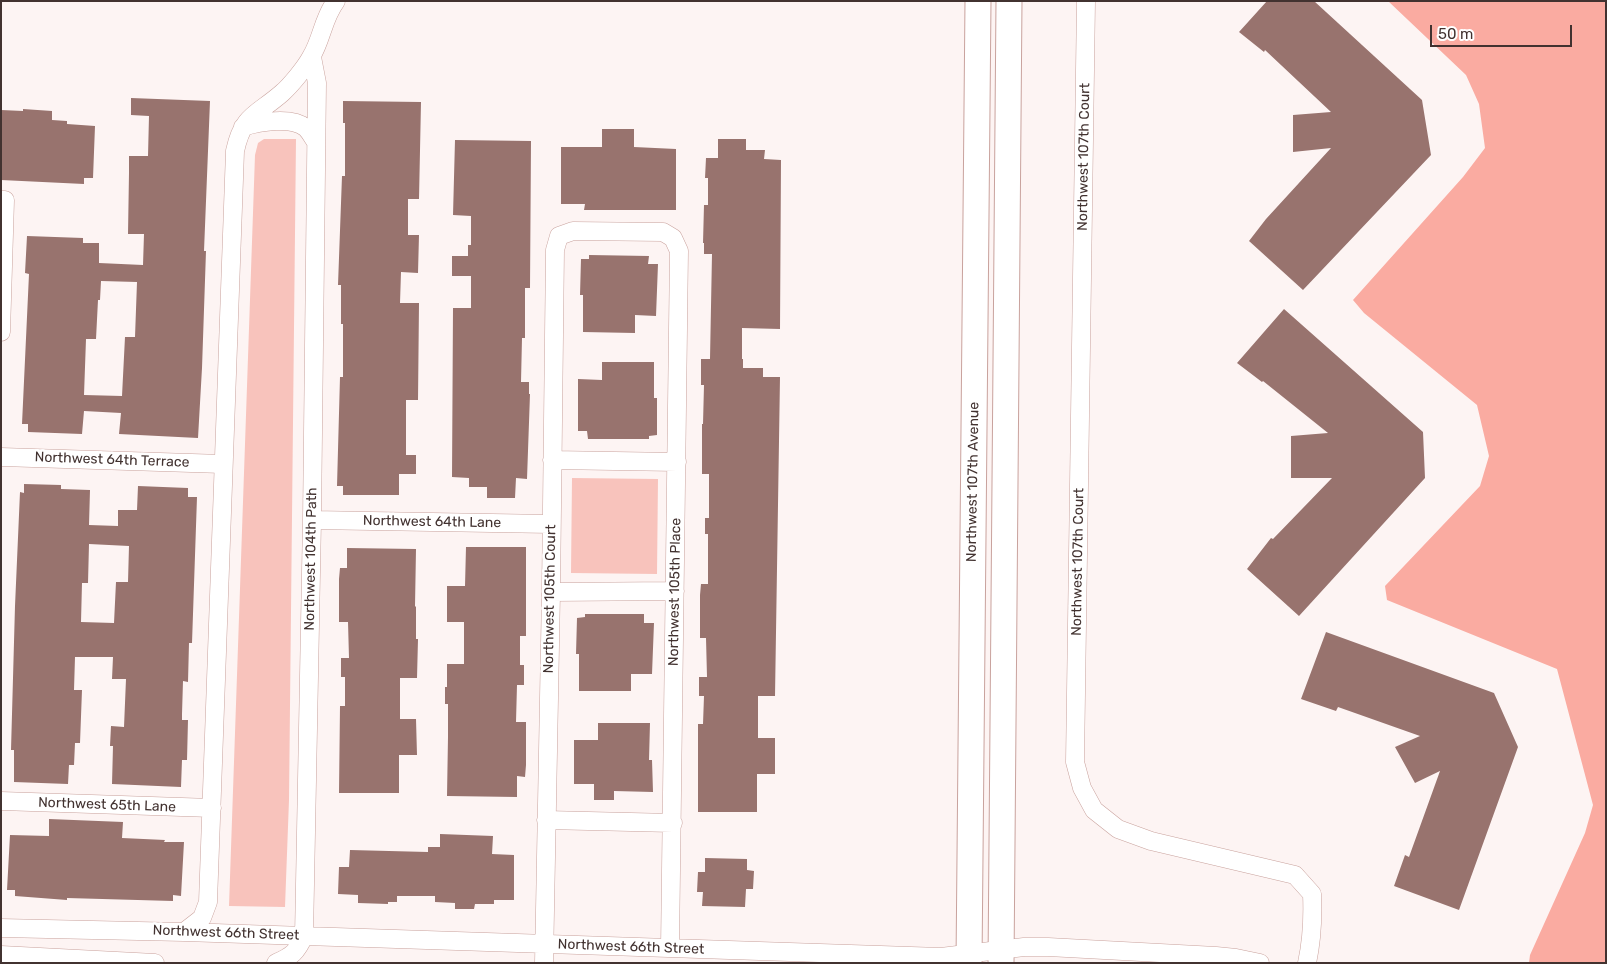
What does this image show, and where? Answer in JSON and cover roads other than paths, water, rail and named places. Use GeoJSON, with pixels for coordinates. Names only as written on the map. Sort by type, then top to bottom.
{"type":"FeatureCollection","features":[{"type":"Feature","properties":{"kind":"main road","name":"Northwest 107th Avenue"},"geometry":{"type":"LineString","coordinates":[[969,959],[978,1]]}},
{"type":"Feature","properties":{"kind":"main road"},"geometry":{"type":"LineString","coordinates":[[1001,956],[1009,1]]}},
{"type":"Feature","properties":{"kind":"street"},"geometry":{"type":"LineString","coordinates":[[184,932],[202,918],[208,902],[235,151],[237,139],[253,114],[283,92],[312,57],[330,9],[336,1]]}},
{"type":"Feature","properties":{"kind":"street","name":"Northwest 107th Court"},"geometry":{"type":"LineString","coordinates":[[1086,1],[1075,762],[1082,788],[1094,810],[1118,828],[1151,841],[1295,875],[1312,894],[1313,915],[1307,963]]}},
{"type":"Feature","properties":{"kind":"street","name":"Northwest 104th Path"},"geometry":{"type":"LineString","coordinates":[[304,936],[312,520],[317,83],[312,57]]}},
{"type":"Feature","properties":{"kind":"street"},"geometry":{"type":"LineString","coordinates":[[243,127],[261,121],[293,122],[306,128],[316,142]]}},
{"type":"Feature","properties":{"kind":"street"},"geometry":{"type":"LineString","coordinates":[[1,332],[3,200]]}},
{"type":"Feature","properties":{"kind":"street","name":"Northwest 105th Court"},"geometry":{"type":"LineString","coordinates":[[544,963],[551,592],[554,250],[559,236],[573,231],[663,232],[673,238]]}},
{"type":"Feature","properties":{"kind":"street","name":"Northwest 105th Place"},"geometry":{"type":"LineString","coordinates":[[670,948],[679,251],[673,238]]}},
{"type":"Feature","properties":{"kind":"street","name":"Northwest 64th Terrace"},"geometry":{"type":"LineString","coordinates":[[1,457],[223,464]]}},
{"type":"Feature","properties":{"kind":"street"},"geometry":{"type":"LineString","coordinates":[[552,460],[677,462]]}},
{"type":"Feature","properties":{"kind":"street","name":"Northwest 64th Lane"},"geometry":{"type":"LineString","coordinates":[[312,520],[551,524]]}},
{"type":"Feature","properties":{"kind":"street"},"geometry":{"type":"LineString","coordinates":[[551,592],[675,592]]}},
{"type":"Feature","properties":{"kind":"street","name":"Northwest 65th Lane"},"geometry":{"type":"LineString","coordinates":[[1,802],[212,808]]}},
{"type":"Feature","properties":{"kind":"street"},"geometry":{"type":"LineString","coordinates":[[546,820],[673,823]]}},
{"type":"Feature","properties":{"kind":"street","name":"Northwest 66th Street"},"geometry":{"type":"LineString","coordinates":[[1,928],[184,932],[969,959],[1001,956],[1024,947],[1048,947],[1216,959],[1236,958],[1260,963]]}},
{"type":"Feature","properties":{"kind":"street"},"geometry":{"type":"LineString","coordinates":[[276,963],[298,950],[304,936]]}},
{"type":"Feature","properties":{"kind":"street"},"geometry":{"type":"LineString","coordinates":[[1,955],[155,963]]}}]}
